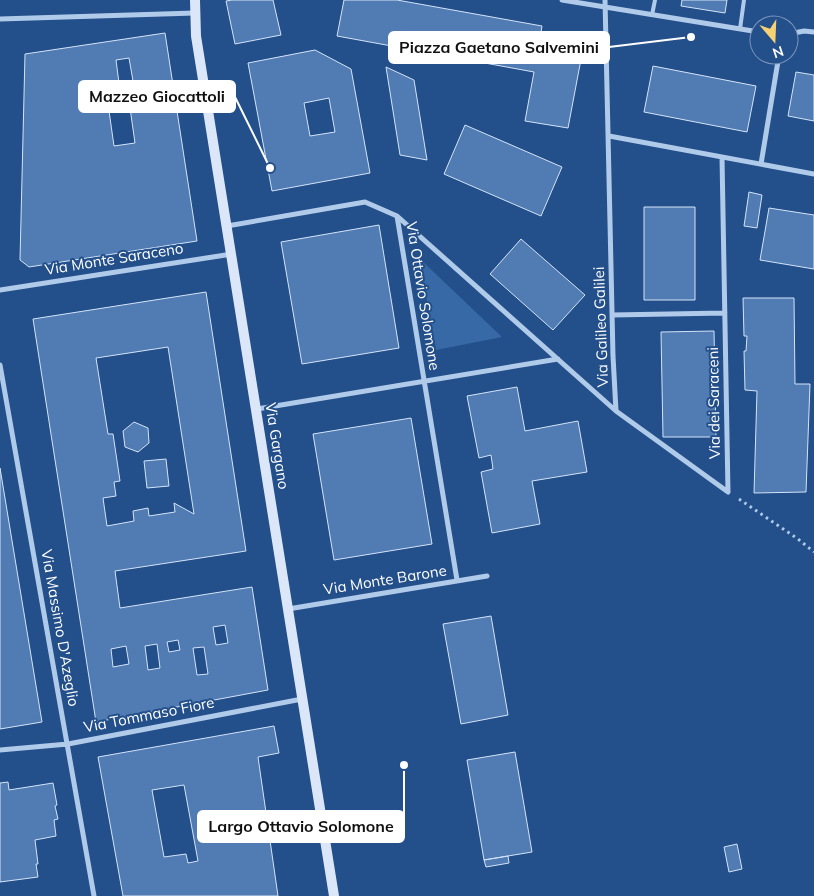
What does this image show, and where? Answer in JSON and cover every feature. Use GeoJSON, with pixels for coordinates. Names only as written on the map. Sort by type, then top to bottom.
{"type":"FeatureCollection","features":[{"type":"Feature","properties":{"kind":"main road","name":"Via Gargano"},"geometry":{"type":"LineString","coordinates":[[194,0],[196,36],[334,896]]}},
{"type":"Feature","properties":{"kind":"street"},"geometry":{"type":"LineString","coordinates":[[562,0],[749,30]]}},
{"type":"Feature","properties":{"kind":"street","name":"Via Galileo Galilei"},"geometry":{"type":"LineString","coordinates":[[606,0],[612,315],[616,410]]}},
{"type":"Feature","properties":{"kind":"street"},"geometry":{"type":"LineString","coordinates":[[0,19],[195,12]]}},
{"type":"Feature","properties":{"kind":"street"},"geometry":{"type":"LineString","coordinates":[[799,32],[814,32]]}},
{"type":"Feature","properties":{"kind":"street"},"geometry":{"type":"LineString","coordinates":[[761,164],[777,65]]}},
{"type":"Feature","properties":{"kind":"street"},"geometry":{"type":"LineString","coordinates":[[609,136],[814,174]]}},
{"type":"Feature","properties":{"kind":"street","name":"Via dei Saraceni"},"geometry":{"type":"LineString","coordinates":[[722,157],[728,492]]}},
{"type":"Feature","properties":{"kind":"street"},"geometry":{"type":"LineString","coordinates":[[227,226],[365,202],[397,216]]}},
{"type":"Feature","properties":{"kind":"street","name":"Via Ottavio Solomone"},"geometry":{"type":"LineString","coordinates":[[397,216],[616,410]]}},
{"type":"Feature","properties":{"kind":"street","name":"Via Ottavio Solomone"},"geometry":{"type":"LineString","coordinates":[[397,216],[458,580]]}},
{"type":"Feature","properties":{"kind":"street","name":"Via Monte Saraceno"},"geometry":{"type":"LineString","coordinates":[[0,290],[232,254]]}},
{"type":"Feature","properties":{"kind":"street"},"geometry":{"type":"LineString","coordinates":[[612,315],[725,313]]}},
{"type":"Feature","properties":{"kind":"street"},"geometry":{"type":"LineString","coordinates":[[257,409],[558,359]]}},
{"type":"Feature","properties":{"kind":"street","name":"Via Massimo D'Azeglio"},"geometry":{"type":"LineString","coordinates":[[0,365],[94,896]]}},
{"type":"Feature","properties":{"kind":"street"},"geometry":{"type":"LineString","coordinates":[[616,410],[728,492]]}},
{"type":"Feature","properties":{"kind":"street","name":"Via Monte Barone"},"geometry":{"type":"LineString","coordinates":[[288,609],[487,576]]}},
{"type":"Feature","properties":{"kind":"street","name":"Via Tommaso Fiore"},"geometry":{"type":"LineString","coordinates":[[0,750],[68,744],[302,699]]}},
{"type":"Feature","properties":{"kind":"lane"},"geometry":{"type":"LineString","coordinates":[[652,15],[654,0]]}},
{"type":"Feature","properties":{"kind":"lane"},"geometry":{"type":"LineString","coordinates":[[740,29],[744,0]]}},
{"type":"Feature","properties":{"kind":"path"},"geometry":{"type":"LineString","coordinates":[[728,492],[798,539],[814,552]]}},
{"type":"Feature","properties":{"kind":"shaded area"},"geometry":{"type":"Polygon","coordinates":[[[419,258],[502,337],[436,350],[419,258]]]}},
{"type":"Feature","properties":{"kind":"building"},"geometry":{"type":"Polygon","coordinates":[[[273,0],[281,35],[235,44],[226,1],[273,0]]]}},
{"type":"Feature","properties":{"kind":"building"},"geometry":{"type":"Polygon","coordinates":[[[344,0],[397,0],[542,26],[539,46],[582,54],[568,128],[525,121],[534,72],[337,36],[344,0]]]}},
{"type":"Feature","properties":{"kind":"building"},"geometry":{"type":"Polygon","coordinates":[[[682,0],[727,0],[725,13],[681,6],[682,0]]]}},
{"type":"Feature","properties":{"kind":"building"},"geometry":{"type":"Polygon","coordinates":[[[165,33],[197,241],[29,267],[20,260],[25,54],[165,33]],[[129,58],[116,60],[119,83],[133,81],[129,58]],[[90,88],[93,106],[108,103],[106,88],[90,88]],[[130,108],[109,111],[114,146],[135,143],[130,108]]]}},
{"type":"Feature","properties":{"kind":"building"},"geometry":{"type":"Polygon","coordinates":[[[315,50],[351,69],[370,173],[272,191],[248,63],[315,50]],[[329,98],[304,103],[310,136],[335,132],[329,98]]]}},
{"type":"Feature","properties":{"kind":"building"},"geometry":{"type":"Polygon","coordinates":[[[653,66],[756,86],[747,132],[644,112],[653,66]]]}},
{"type":"Feature","properties":{"kind":"building"},"geometry":{"type":"Polygon","coordinates":[[[386,67],[414,80],[427,160],[400,155],[386,67]]]}},
{"type":"Feature","properties":{"kind":"building"},"geometry":{"type":"Polygon","coordinates":[[[796,72],[814,75],[814,121],[788,116],[796,72]]]}},
{"type":"Feature","properties":{"kind":"building"},"geometry":{"type":"Polygon","coordinates":[[[465,125],[562,167],[541,216],[444,174],[465,125]]]}},
{"type":"Feature","properties":{"kind":"building"},"geometry":{"type":"Polygon","coordinates":[[[749,192],[762,195],[757,228],[744,226],[749,192]]]}},
{"type":"Feature","properties":{"kind":"building"},"geometry":{"type":"Polygon","coordinates":[[[644,207],[695,207],[695,300],[644,300],[644,207]]]}},
{"type":"Feature","properties":{"kind":"building"},"geometry":{"type":"Polygon","coordinates":[[[769,208],[814,215],[814,269],[760,260],[769,208]]]}},
{"type":"Feature","properties":{"kind":"building"},"geometry":{"type":"Polygon","coordinates":[[[379,225],[399,348],[302,364],[281,242],[379,225]]]}},
{"type":"Feature","properties":{"kind":"building"},"geometry":{"type":"Polygon","coordinates":[[[521,239],[585,295],[553,330],[490,274],[521,239]]]}},
{"type":"Feature","properties":{"kind":"building"},"geometry":{"type":"Polygon","coordinates":[[[206,292],[246,551],[115,571],[120,608],[252,587],[268,690],[96,722],[33,319],[206,292]],[[168,347],[96,358],[108,434],[113,434],[120,481],[114,482],[116,496],[103,498],[107,526],[134,521],[133,511],[148,508],[149,516],[175,512],[174,503],[194,514],[168,347]],[[225,625],[213,627],[216,645],[228,643],[225,625]],[[178,640],[167,642],[169,652],[180,650],[178,640]],[[157,644],[145,646],[148,670],[160,668],[157,644]],[[126,646],[111,649],[113,667],[129,664],[126,646]],[[204,647],[193,648],[197,675],[208,674],[204,647]]]}},
{"type":"Feature","properties":{"kind":"building"},"geometry":{"type":"Polygon","coordinates":[[[743,298],[794,298],[795,384],[810,384],[806,492],[754,493],[757,391],[745,390],[744,351],[746,351],[747,336],[744,336],[743,298]]]}},
{"type":"Feature","properties":{"kind":"building"},"geometry":{"type":"Polygon","coordinates":[[[714,331],[716,437],[663,437],[661,332],[714,331]]]}},
{"type":"Feature","properties":{"kind":"building"},"geometry":{"type":"Polygon","coordinates":[[[517,387],[525,431],[578,421],[587,472],[532,481],[540,524],[492,533],[481,472],[493,469],[491,455],[479,458],[467,396],[517,387]]]}},
{"type":"Feature","properties":{"kind":"building"},"geometry":{"type":"Polygon","coordinates":[[[411,418],[432,544],[334,560],[313,434],[411,418]]]}},
{"type":"Feature","properties":{"kind":"building"},"geometry":{"type":"Polygon","coordinates":[[[134,422],[148,428],[149,443],[138,452],[125,447],[123,431],[134,422]]]}},
{"type":"Feature","properties":{"kind":"building"},"geometry":{"type":"Polygon","coordinates":[[[166,459],[169,486],[147,488],[144,461],[166,459]]]}},
{"type":"Feature","properties":{"kind":"building"},"geometry":{"type":"Polygon","coordinates":[[[0,468],[42,722],[0,729],[0,468]]]}},
{"type":"Feature","properties":{"kind":"building"},"geometry":{"type":"Polygon","coordinates":[[[491,616],[508,715],[461,724],[443,624],[491,616]]]}},
{"type":"Feature","properties":{"kind":"building"},"geometry":{"type":"Polygon","coordinates":[[[274,726],[279,753],[258,757],[278,896],[123,896],[98,757],[274,726]],[[184,785],[152,790],[164,857],[186,854],[188,863],[198,861],[184,785]]]}},
{"type":"Feature","properties":{"kind":"building"},"geometry":{"type":"Polygon","coordinates":[[[515,752],[532,852],[484,860],[467,760],[515,752]]]}},
{"type":"Feature","properties":{"kind":"building"},"geometry":{"type":"Polygon","coordinates":[[[8,782],[9,790],[53,783],[58,819],[54,820],[56,836],[35,840],[38,877],[0,882],[0,783],[8,782]]]}},
{"type":"Feature","properties":{"kind":"building"},"geometry":{"type":"Polygon","coordinates":[[[737,844],[742,869],[729,872],[724,847],[737,844]]]}},
{"type":"Feature","properties":{"kind":"building"},"geometry":{"type":"Polygon","coordinates":[[[508,856],[509,863],[486,867],[484,860],[508,856]]]}},
{"type":"Feature","properties":{"kind":"place","name":"Piazza Gaetano Salvemini"},"geometry":{"type":"Point","coordinates":[691,37]}},
{"type":"Feature","properties":{"kind":"place","name":"Mazzeo Giocattoli"},"geometry":{"type":"Point","coordinates":[270,168]}},
{"type":"Feature","properties":{"kind":"place","name":"Largo Ottavio Solomone"},"geometry":{"type":"Point","coordinates":[404,765]}}]}
